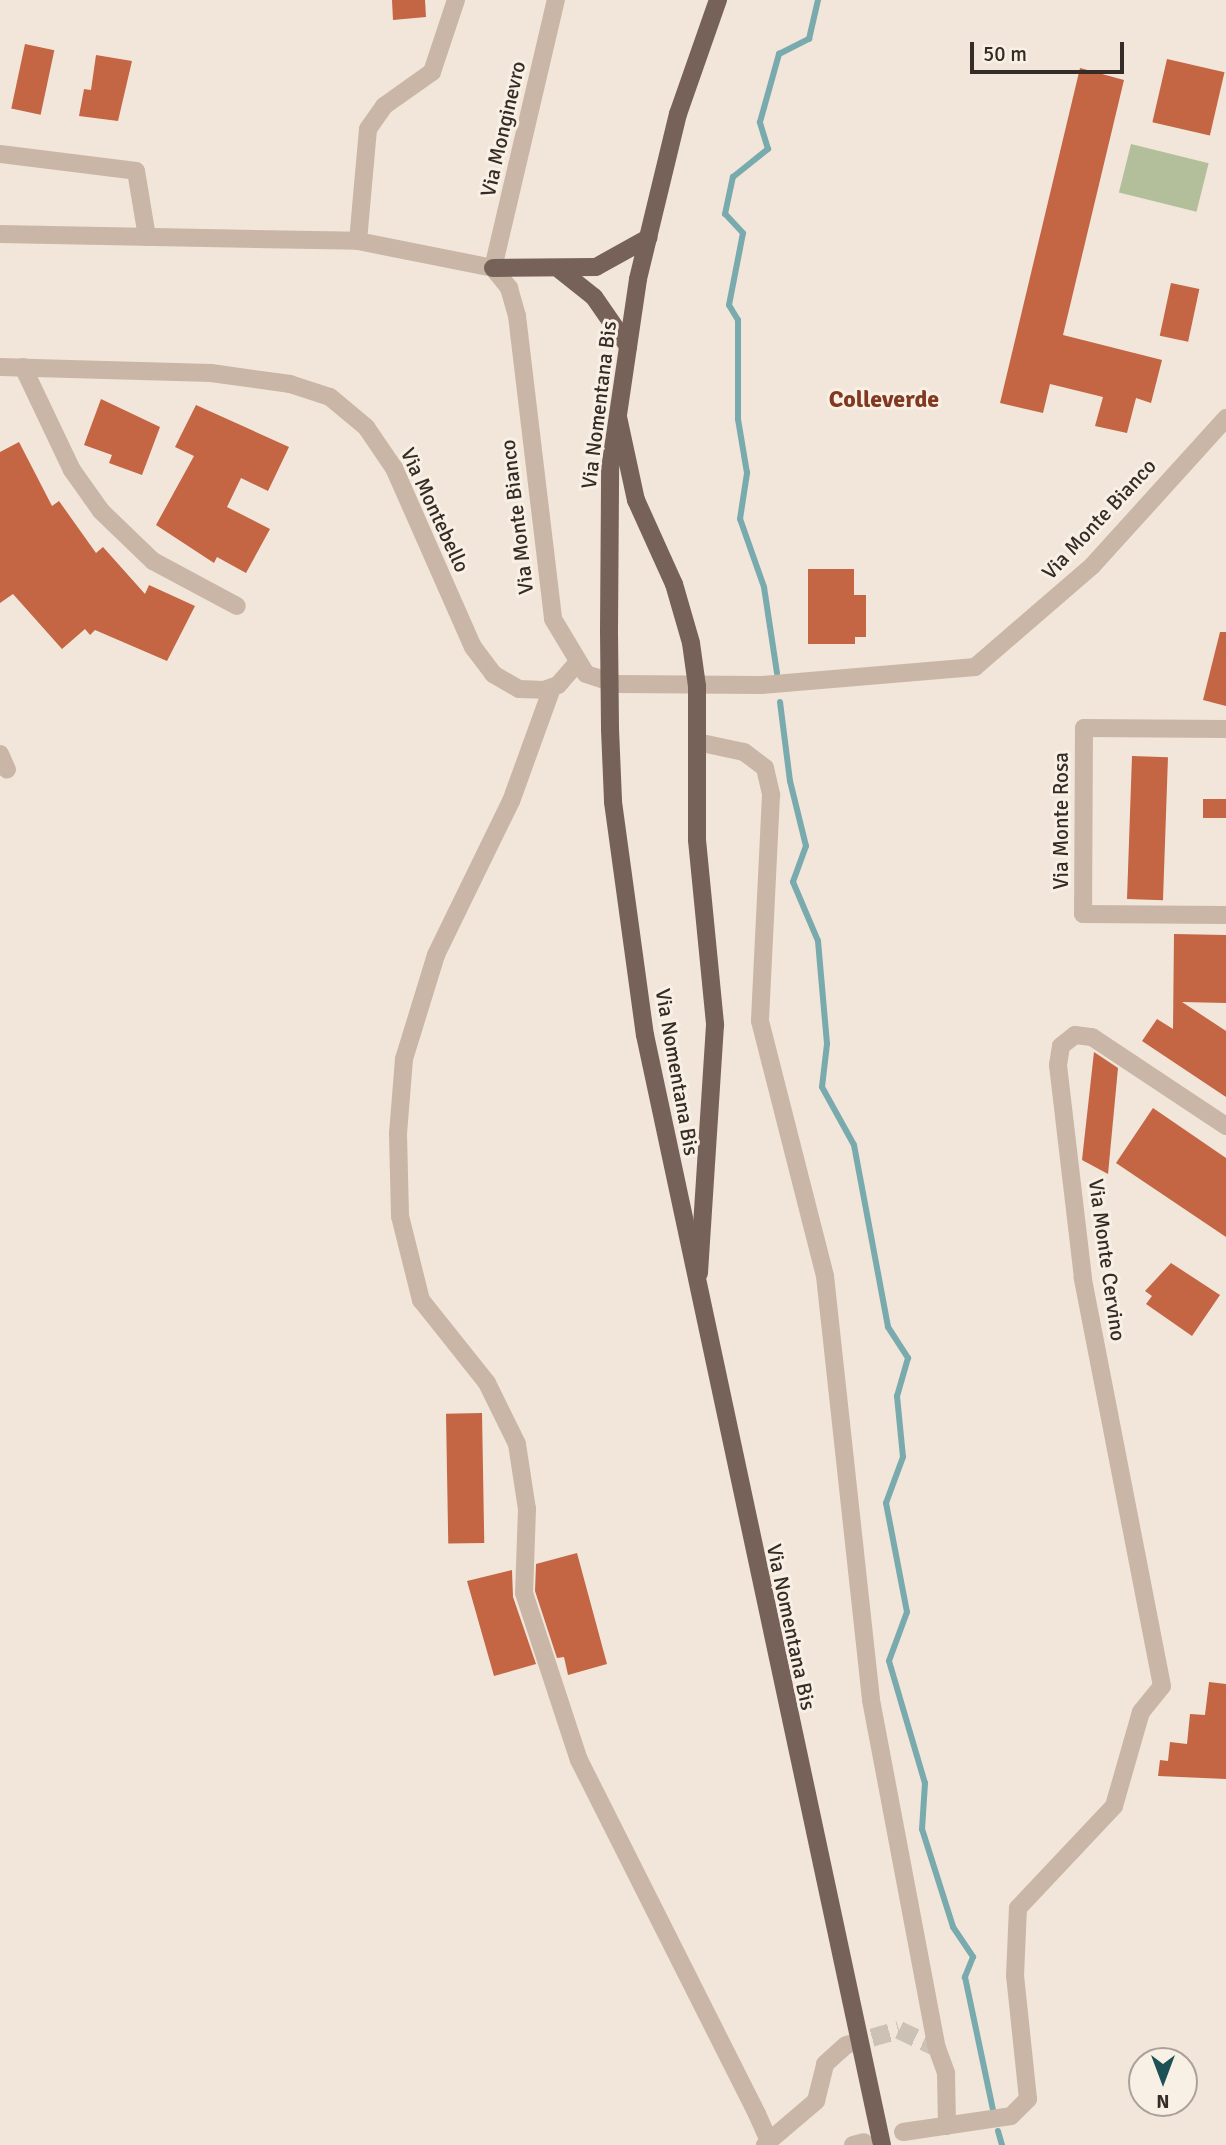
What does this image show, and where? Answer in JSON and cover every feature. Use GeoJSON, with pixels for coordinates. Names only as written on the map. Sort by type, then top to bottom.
{"type":"FeatureCollection","features":[{"type":"Feature","properties":{"kind":"main road","name":"Via Nomentana Bis"},"geometry":{"type":"LineString","coordinates":[[718,0],[678,114],[648,238],[628,346],[610,469],[609,631],[613,802],[645,1035],[697,1297],[882,2145]]}},
{"type":"Feature","properties":{"kind":"main road"},"geometry":{"type":"LineString","coordinates":[[493,268],[560,270],[596,267],[648,238]]}},
{"type":"Feature","properties":{"kind":"main road"},"geometry":{"type":"LineString","coordinates":[[560,270],[594,297],[628,346]]}},
{"type":"Feature","properties":{"kind":"main road"},"geometry":{"type":"LineString","coordinates":[[618,417],[636,500],[674,584],[691,643],[697,686],[697,840],[715,1025],[697,1297]]}},
{"type":"Feature","properties":{"kind":"street"},"geometry":{"type":"LineString","coordinates":[[358,241],[368,128],[384,106],[432,72],[456,0]]}},
{"type":"Feature","properties":{"kind":"street","name":"Via Monginevro"},"geometry":{"type":"LineString","coordinates":[[493,268],[556,0]]}},
{"type":"Feature","properties":{"kind":"street"},"geometry":{"type":"LineString","coordinates":[[0,153],[136,171],[147,237]]}},
{"type":"Feature","properties":{"kind":"street"},"geometry":{"type":"LineString","coordinates":[[0,234],[358,241],[493,268]]}},
{"type":"Feature","properties":{"kind":"street","name":"Via Monte Bianco"},"geometry":{"type":"LineString","coordinates":[[493,268],[509,289],[517,316],[547,587],[560,635],[586,674],[616,684],[697,686],[891,677],[975,667],[1092,566],[1226,418]]}},
{"type":"Feature","properties":{"kind":"street","name":"Via Montebello"},"geometry":{"type":"LineString","coordinates":[[0,368],[239,375],[300,386],[336,400],[366,427],[394,468],[482,662],[510,686],[552,688]]}},
{"type":"Feature","properties":{"kind":"street"},"geometry":{"type":"LineString","coordinates":[[23,368],[72,470],[101,511],[153,561],[237,606]]}},
{"type":"Feature","properties":{"kind":"street"},"geometry":{"type":"LineString","coordinates":[[578,662],[552,688],[511,802],[436,955],[404,1059],[398,1134],[400,1216],[421,1300],[487,1383],[517,1444],[527,1509],[524,1593],[579,1760],[767,2143],[816,2101],[825,2064],[846,2045]]}},
{"type":"Feature","properties":{"kind":"street","name":"Via Monte Rosa"},"geometry":{"type":"LineString","coordinates":[[1226,729],[1084,728],[1083,914],[1226,915]]}},
{"type":"Feature","properties":{"kind":"street"},"geometry":{"type":"LineString","coordinates":[[697,742],[744,752],[765,768],[771,795],[760,1021],[825,1276],[872,1700],[937,2048],[946,2073],[947,2126],[903,2132]]}},
{"type":"Feature","properties":{"kind":"street","name":"Via Monte Cervino"},"geometry":{"type":"LineString","coordinates":[[947,2126],[1011,2116],[1028,2099],[1015,1976],[1018,1908],[1114,1806],[1141,1712],[1162,1686],[1163,1672],[1083,1278],[1058,1065],[1061,1046],[1075,1035],[1092,1037],[1226,1126]]}},
{"type":"Feature","properties":{"kind":"green space"},"geometry":{"type":"Polygon","coordinates":[[[1131,144],[1209,163],[1197,212],[1119,193],[1131,144]]]}},
{"type":"Feature","properties":{"kind":"building"},"geometry":{"type":"Polygon","coordinates":[[[392,0],[425,0],[426,17],[393,20],[392,0]]]}},
{"type":"Feature","properties":{"kind":"building"},"geometry":{"type":"Polygon","coordinates":[[[25,44],[54,50],[41,115],[11,109],[25,44]]]}},
{"type":"Feature","properties":{"kind":"building"},"geometry":{"type":"Polygon","coordinates":[[[96,55],[132,61],[118,121],[79,116],[84,89],[91,90],[96,55]]]}},
{"type":"Feature","properties":{"kind":"building"},"geometry":{"type":"Polygon","coordinates":[[[1167,59],[1224,72],[1210,136],[1152,122],[1167,59]]]}},
{"type":"Feature","properties":{"kind":"building"},"geometry":{"type":"Polygon","coordinates":[[[1080,68],[1124,80],[1063,335],[1162,360],[1151,403],[1136,398],[1127,433],[1095,426],[1103,397],[1050,384],[1043,413],[1000,403],[1080,68]]]}},
{"type":"Feature","properties":{"kind":"building"},"geometry":{"type":"Polygon","coordinates":[[[1171,283],[1199,289],[1188,342],[1160,336],[1171,283]]]}},
{"type":"Feature","properties":{"kind":"building"},"geometry":{"type":"Polygon","coordinates":[[[101,399],[160,427],[142,475],[109,463],[112,455],[84,445],[101,399]]]}},
{"type":"Feature","properties":{"kind":"building"},"geometry":{"type":"Polygon","coordinates":[[[196,405],[289,447],[268,491],[241,478],[227,507],[270,529],[246,573],[217,557],[214,563],[156,525],[194,456],[175,447],[196,405]]]}},
{"type":"Feature","properties":{"kind":"building"},"geometry":{"type":"Polygon","coordinates":[[[19,442],[52,506],[59,501],[96,553],[103,547],[145,594],[149,585],[195,606],[167,661],[95,630],[90,635],[85,629],[62,649],[13,594],[0,603],[0,452],[19,442]]]}},
{"type":"Feature","properties":{"kind":"building"},"geometry":{"type":"Polygon","coordinates":[[[808,569],[854,569],[854,595],[866,595],[866,637],[855,637],[855,644],[808,644],[808,569]]]}},
{"type":"Feature","properties":{"kind":"building"},"geometry":{"type":"Polygon","coordinates":[[[1220,632],[1226,632],[1226,706],[1203,700],[1220,632]]]}},
{"type":"Feature","properties":{"kind":"building"},"geometry":{"type":"Polygon","coordinates":[[[1132,756],[1168,757],[1163,900],[1127,899],[1132,756]]]}},
{"type":"Feature","properties":{"kind":"building"},"geometry":{"type":"Polygon","coordinates":[[[1203,799],[1226,799],[1226,818],[1203,818],[1203,799]]]}},
{"type":"Feature","properties":{"kind":"building"},"geometry":{"type":"Polygon","coordinates":[[[1174,934],[1226,935],[1226,1003],[1182,1002],[1226,1031],[1226,1097],[1142,1041],[1157,1019],[1173,1029],[1174,934]]]}},
{"type":"Feature","properties":{"kind":"building"},"geometry":{"type":"Polygon","coordinates":[[[1094,1052],[1118,1068],[1108,1174],[1082,1160],[1094,1052]]]}},
{"type":"Feature","properties":{"kind":"building"},"geometry":{"type":"Polygon","coordinates":[[[1153,1108],[1226,1158],[1226,1237],[1116,1163],[1153,1108]]]}},
{"type":"Feature","properties":{"kind":"building"},"geometry":{"type":"Polygon","coordinates":[[[1171,1263],[1220,1295],[1192,1336],[1146,1304],[1152,1296],[1145,1291],[1171,1263]]]}},
{"type":"Feature","properties":{"kind":"building"},"geometry":{"type":"Polygon","coordinates":[[[482,1413],[484,1543],[448,1544],[446,1414],[482,1413]]]}},
{"type":"Feature","properties":{"kind":"building"},"geometry":{"type":"Polygon","coordinates":[[[577,1553],[607,1664],[568,1675],[564,1657],[557,1658],[535,1591],[536,1564],[577,1553]]]}},
{"type":"Feature","properties":{"kind":"building"},"geometry":{"type":"Polygon","coordinates":[[[512,1570],[513,1597],[536,1664],[494,1676],[467,1581],[512,1570]]]}},
{"type":"Feature","properties":{"kind":"building"},"geometry":{"type":"Polygon","coordinates":[[[1209,1682],[1226,1684],[1226,1779],[1158,1776],[1160,1760],[1168,1761],[1170,1742],[1187,1744],[1190,1714],[1205,1715],[1209,1682]]]}},
{"type":"Feature","properties":{"kind":"waterway"},"geometry":{"type":"LineString","coordinates":[[777,673],[764,587],[740,519],[747,473],[738,419],[738,320],[729,305],[743,233],[725,214],[733,177],[768,149],[760,122],[779,54],[809,39],[818,0]]}},
{"type":"Feature","properties":{"kind":"waterway"},"geometry":{"type":"LineString","coordinates":[[780,702],[790,781],[806,846],[793,882],[818,941],[827,1044],[822,1087],[854,1145],[888,1327],[908,1358],[897,1396],[903,1457],[886,1503],[907,1612],[889,1661],[925,1783],[922,1829],[953,1927],[973,1957],[965,1977],[993,2110]]}},
{"type":"Feature","properties":{"kind":"waterway"},"geometry":{"type":"LineString","coordinates":[[998,2131],[1002,2145]]}},
{"type":"Feature","properties":{"kind":"tunnel"},"geometry":{"type":"LineString","coordinates":[[846,2045],[899,2030],[937,2048]]}},
{"type":"Feature","properties":{"kind":"district","name":"Colleverde"},"geometry":{"type":"Point","coordinates":[884,400]}}]}
